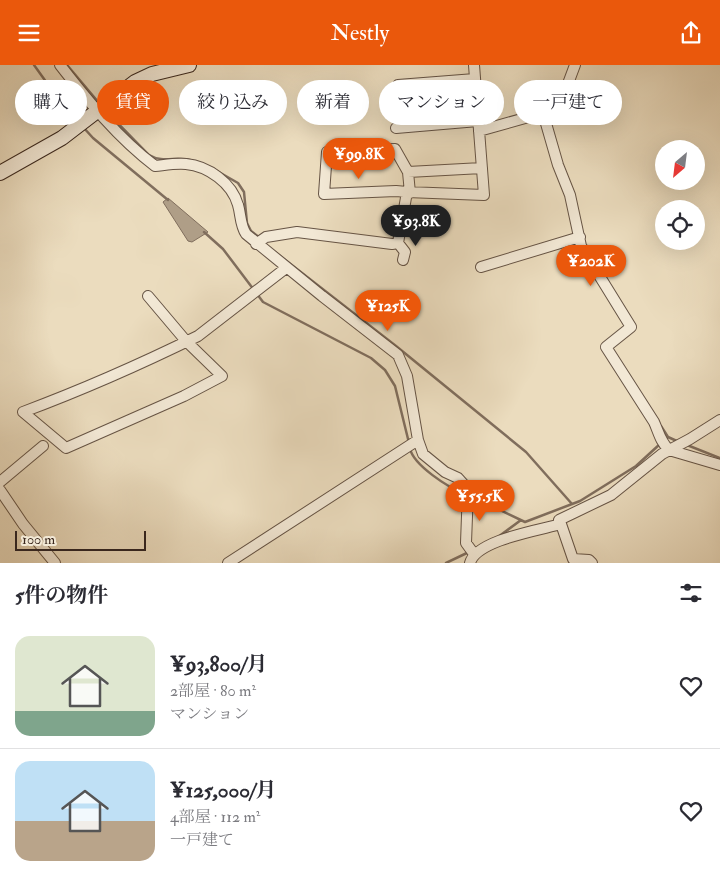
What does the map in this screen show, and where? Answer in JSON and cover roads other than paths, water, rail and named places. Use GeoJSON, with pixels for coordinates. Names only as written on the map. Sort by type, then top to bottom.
{"type":"FeatureCollection","features":[{"type":"Feature","properties":{"kind":"main road"},"geometry":{"type":"LineString","coordinates":[[141,80],[152,74],[181,66]]}},
{"type":"Feature","properties":{"kind":"main road"},"geometry":{"type":"LineString","coordinates":[[0,173],[62,138],[97,113]]}},
{"type":"Feature","properties":{"kind":"street"},"geometry":{"type":"LineString","coordinates":[[60,65],[97,104]]}},
{"type":"Feature","properties":{"kind":"street"},"geometry":{"type":"LineString","coordinates":[[398,243],[409,193],[408,172],[395,149],[327,152],[324,194],[396,191],[409,193],[484,195],[474,65]]}},
{"type":"Feature","properties":{"kind":"street"},"geometry":{"type":"LineString","coordinates":[[569,80],[575,65]]}},
{"type":"Feature","properties":{"kind":"street"},"geometry":{"type":"LineString","coordinates":[[462,80],[475,79]]}},
{"type":"Feature","properties":{"kind":"street"},"geometry":{"type":"LineString","coordinates":[[396,128],[478,126],[514,119]]}},
{"type":"Feature","properties":{"kind":"street"},"geometry":{"type":"LineString","coordinates":[[115,125],[141,156],[155,166],[184,163],[194,165],[220,178],[234,193],[242,228],[246,234],[261,241],[286,268],[398,355],[407,376],[412,444],[445,472],[458,478],[468,489],[466,543],[471,554],[514,535],[561,524]]}},
{"type":"Feature","properties":{"kind":"street"},"geometry":{"type":"LineString","coordinates":[[546,125],[570,195],[583,251],[631,327],[606,347],[659,432],[671,444],[720,465]]}},
{"type":"Feature","properties":{"kind":"street"},"geometry":{"type":"LineString","coordinates":[[408,172],[482,168]]}},
{"type":"Feature","properties":{"kind":"street"},"geometry":{"type":"LineString","coordinates":[[261,241],[297,232],[392,244],[398,243]]}},
{"type":"Feature","properties":{"kind":"street"},"geometry":{"type":"LineString","coordinates":[[481,267],[580,237]]}},
{"type":"Feature","properties":{"kind":"street"},"geometry":{"type":"LineString","coordinates":[[398,243],[405,252],[404,260]]}},
{"type":"Feature","properties":{"kind":"street"},"geometry":{"type":"LineString","coordinates":[[148,296],[186,341],[222,376],[184,396],[66,448],[23,412],[77,392],[186,341],[198,336],[286,268]]}},
{"type":"Feature","properties":{"kind":"street"},"geometry":{"type":"LineString","coordinates":[[592,563],[588,560],[573,559],[559,520],[611,495],[662,454],[671,444],[720,420]]}},
{"type":"Feature","properties":{"kind":"street"},"geometry":{"type":"LineString","coordinates":[[228,563],[412,444]]}},
{"type":"Feature","properties":{"kind":"street"},"geometry":{"type":"LineString","coordinates":[[0,482],[43,446]]}},
{"type":"Feature","properties":{"kind":"street"},"geometry":{"type":"LineString","coordinates":[[0,491],[23,524],[55,563]]}},
{"type":"Feature","properties":{"kind":"waterway"},"geometry":{"type":"LineString","coordinates":[[34,65],[45,80]]}},
{"type":"Feature","properties":{"kind":"waterway"},"geometry":{"type":"LineString","coordinates":[[67,65],[97,101]]}},
{"type":"Feature","properties":{"kind":"waterway"},"geometry":{"type":"LineString","coordinates":[[120,125],[149,155],[155,158],[187,159],[193,161]]}},
{"type":"Feature","properties":{"kind":"waterway"},"geometry":{"type":"LineString","coordinates":[[83,127],[93,138],[168,200]]}},
{"type":"Feature","properties":{"kind":"waterway"},"geometry":{"type":"LineString","coordinates":[[210,167],[238,183],[244,192],[247,223],[251,231],[260,238]]}},
{"type":"Feature","properties":{"kind":"waterway"},"geometry":{"type":"LineString","coordinates":[[204,232],[223,249],[254,290]]}},
{"type":"Feature","properties":{"kind":"waterway"},"geometry":{"type":"LineString","coordinates":[[275,252],[396,346],[526,452],[572,504]]}},
{"type":"Feature","properties":{"kind":"waterway"},"geometry":{"type":"LineString","coordinates":[[257,294],[263,302],[371,358],[385,370],[395,386],[409,443]]}},
{"type":"Feature","properties":{"kind":"waterway"},"geometry":{"type":"LineString","coordinates":[[661,426],[668,437]]}},
{"type":"Feature","properties":{"kind":"waterway"},"geometry":{"type":"LineString","coordinates":[[664,441],[668,437],[679,442]]}},
{"type":"Feature","properties":{"kind":"waterway"},"geometry":{"type":"LineString","coordinates":[[471,496],[525,522],[580,501],[636,466],[660,444]]}},
{"type":"Feature","properties":{"kind":"waterway"},"geometry":{"type":"LineString","coordinates":[[687,445],[720,458]]}},
{"type":"Feature","properties":{"kind":"waterway"},"geometry":{"type":"LineString","coordinates":[[410,449],[418,462],[432,475],[464,493]]}},
{"type":"Feature","properties":{"kind":"waterway"},"geometry":{"type":"LineString","coordinates":[[498,537],[521,520]]}},
{"type":"Feature","properties":{"kind":"waterway"},"geometry":{"type":"LineString","coordinates":[[446,563],[469,552]]}}]}
